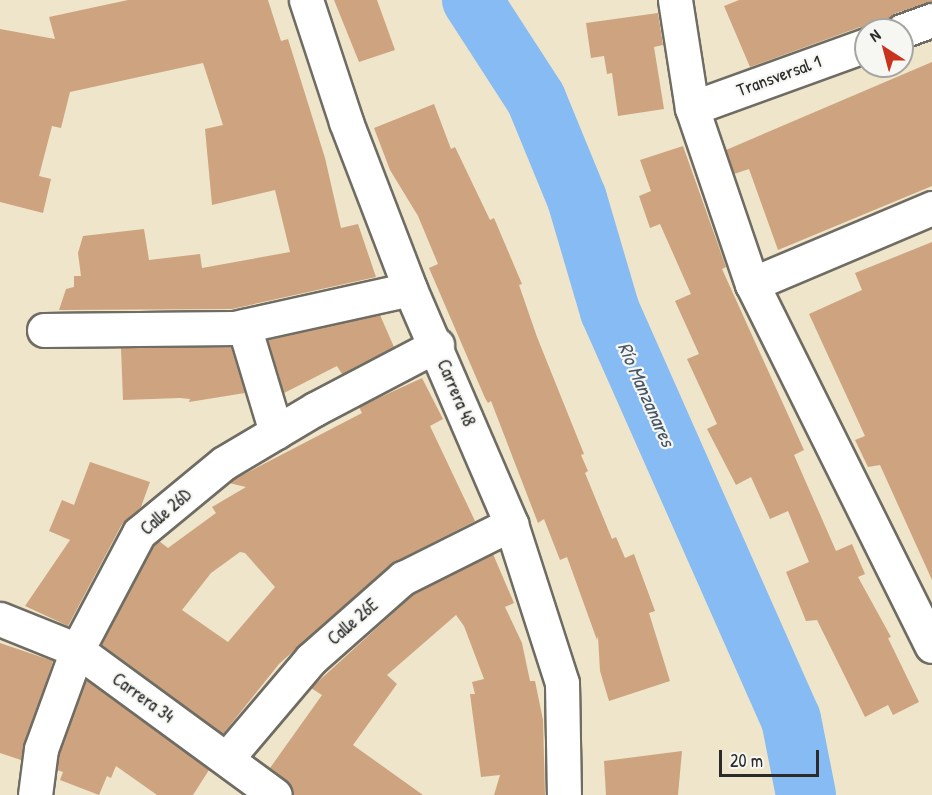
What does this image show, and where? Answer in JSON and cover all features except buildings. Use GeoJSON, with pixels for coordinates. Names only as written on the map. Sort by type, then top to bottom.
{"type":"FeatureCollection","features":[{"type":"Feature","properties":{"kind":"street","name":"Carrera 48"},"geometry":{"type":"LineString","coordinates":[[306,0],[346,123],[410,289],[511,524],[562,683],[564,795]]}},
{"type":"Feature","properties":{"kind":"street"},"geometry":{"type":"LineString","coordinates":[[679,1],[692,108],[752,284],[932,646]]}},
{"type":"Feature","properties":{"kind":"street"},"geometry":{"type":"LineString","coordinates":[[914,27],[932,20]]}},
{"type":"Feature","properties":{"kind":"street","name":"Transversal 1"},"geometry":{"type":"LineString","coordinates":[[692,108],[854,49]]}},
{"type":"Feature","properties":{"kind":"street"},"geometry":{"type":"LineString","coordinates":[[752,284],[932,208]]}},
{"type":"Feature","properties":{"kind":"street"},"geometry":{"type":"LineString","coordinates":[[44,330],[244,326],[410,289]]}},
{"type":"Feature","properties":{"kind":"street"},"geometry":{"type":"LineString","coordinates":[[244,326],[276,432]]}},
{"type":"Feature","properties":{"kind":"street","name":"Calle 26D"},"geometry":{"type":"LineString","coordinates":[[35,795],[41,749],[77,650],[139,533],[224,463],[436,345]]}},
{"type":"Feature","properties":{"kind":"street","name":"Calle 26E"},"geometry":{"type":"LineString","coordinates":[[226,758],[311,659],[403,578],[511,524]]}},
{"type":"Feature","properties":{"kind":"street","name":"Carrera 34"},"geometry":{"type":"LineString","coordinates":[[0,619],[77,650],[275,795]]}},
{"type":"Feature","properties":{"kind":"waterway","name":"Río Manzanares"},"geometry":{"type":"LineString","coordinates":[[472,0],[536,99],[577,199],[610,311],[791,719],[806,795]]}}]}
